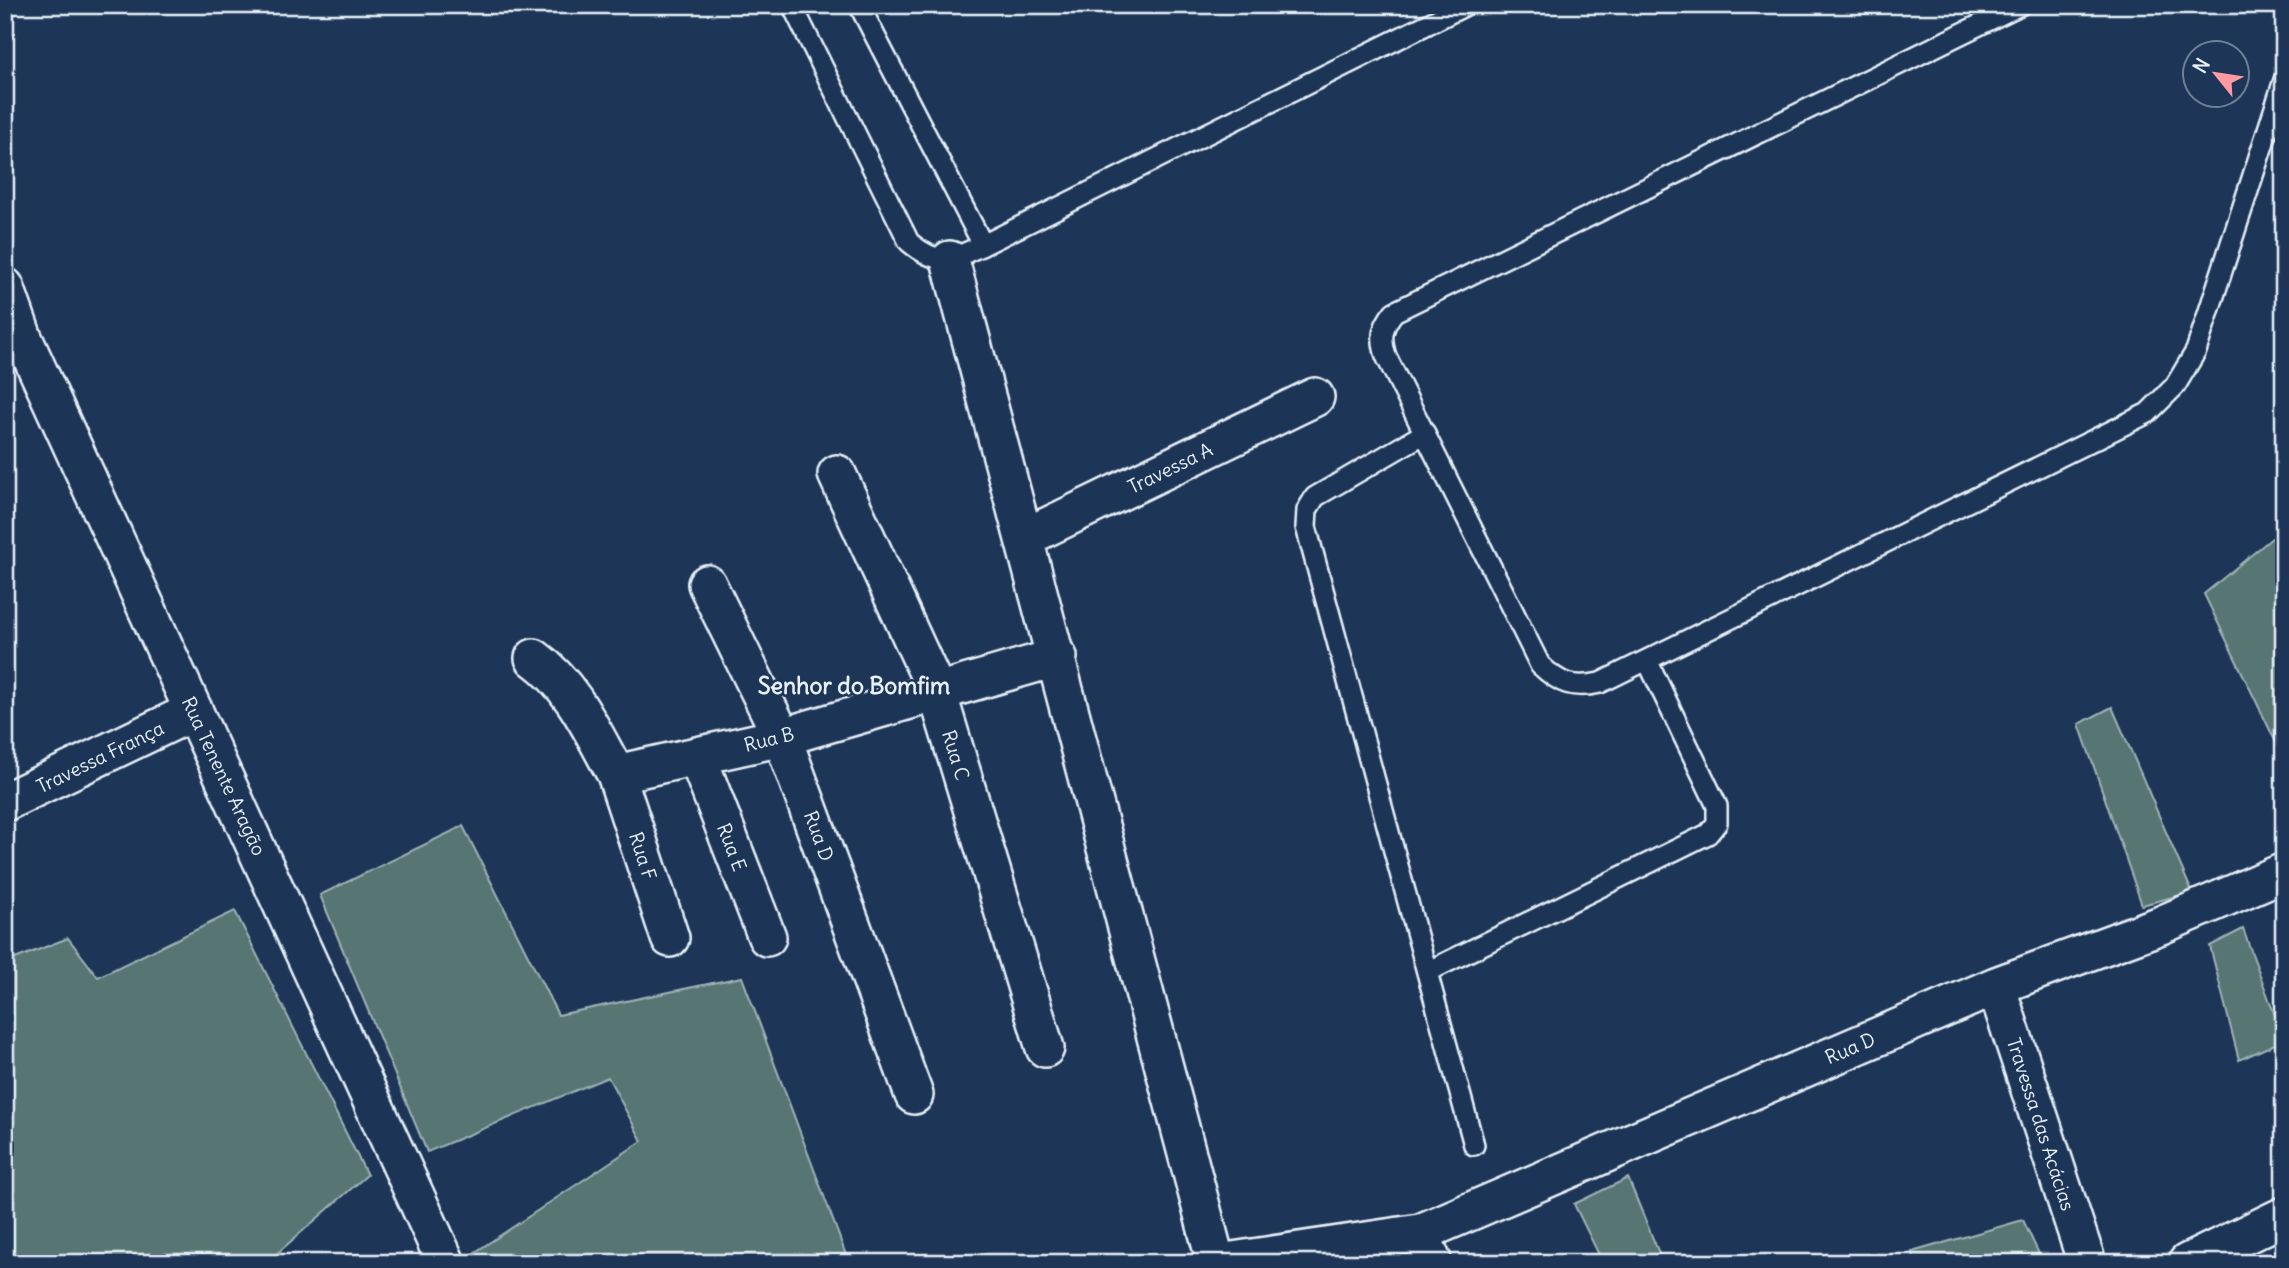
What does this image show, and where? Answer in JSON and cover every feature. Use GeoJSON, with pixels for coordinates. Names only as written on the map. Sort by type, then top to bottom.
{"type":"FeatureCollection","features":[{"type":"Feature","properties":{"kind":"street"},"geometry":{"type":"LineString","coordinates":[[950,260],[1058,657],[1217,1263]]}},
{"type":"Feature","properties":{"kind":"street","name":"Rua Tenente Aragão"},"geometry":{"type":"LineString","coordinates":[[5,287],[14,342],[194,711],[446,1263]]}},
{"type":"Feature","properties":{"kind":"street","name":"Travessa A"},"geometry":{"type":"LineString","coordinates":[[1024,538],[1315,397]]}},
{"type":"Feature","properties":{"kind":"street","name":"Rua C"},"geometry":{"type":"LineString","coordinates":[[837,474],[937,692],[1045,1048]]}},
{"type":"Feature","properties":{"kind":"street","name":"Rua D"},"geometry":{"type":"LineString","coordinates":[[707,584],[782,737],[914,1095]]}},
{"type":"Feature","properties":{"kind":"street","name":"Rua B"},"geometry":{"type":"LineString","coordinates":[[616,774],[782,737],[1058,657]]}},
{"type":"Feature","properties":{"kind":"street"},"geometry":{"type":"LineString","coordinates":[[534,658],[554,672],[575,701],[616,774]]}},
{"type":"Feature","properties":{"kind":"street","name":"Travessa França"},"geometry":{"type":"LineString","coordinates":[[5,802],[194,711]]}},
{"type":"Feature","properties":{"kind":"street","name":"Rua E"},"geometry":{"type":"LineString","coordinates":[[696,756],[767,937]]}},
{"type":"Feature","properties":{"kind":"street","name":"Rua F"},"geometry":{"type":"LineString","coordinates":[[616,774],[670,938]]}},
{"type":"Feature","properties":{"kind":"street","name":"Rua D"},"geometry":{"type":"LineString","coordinates":[[1217,1263],[1426,1248],[1996,986],[2161,925],[2284,872]]}},
{"type":"Feature","properties":{"kind":"street","name":"Travessa das Acácias"},"geometry":{"type":"LineString","coordinates":[[1996,986],[2087,1263]]}},
{"type":"Feature","properties":{"kind":"street"},"geometry":{"type":"LineString","coordinates":[[2187,1263],[2284,1216]]}},
{"type":"Feature","properties":{"kind":"lane"},"geometry":{"type":"LineString","coordinates":[[792,5],[909,242],[926,257],[950,260],[1466,5]]}},
{"type":"Feature","properties":{"kind":"lane"},"geometry":{"type":"LineString","coordinates":[[859,5],[983,245]]}},
{"type":"Feature","properties":{"kind":"lane"},"geometry":{"type":"LineString","coordinates":[[2020,5],[1394,312],[1384,324],[1381,341],[1425,433],[1540,665],[1556,681],[1578,688],[1600,683],[2148,413],[2175,386],[2196,351],[2284,80]]}},
{"type":"Feature","properties":{"kind":"lane"},"geometry":{"type":"LineString","coordinates":[[1425,433],[1315,496],[1307,510],[1306,527],[1474,1144]]}},
{"type":"Feature","properties":{"kind":"lane"},"geometry":{"type":"LineString","coordinates":[[1427,972],[1708,834],[1717,822],[1717,806],[1647,660]]}},
{"type":"Feature","properties":{"kind":"green space"},"geometry":{"type":"Polygon","coordinates":[[[2284,528],[2284,759],[2204,594],[2284,528]]]}},
{"type":"Feature","properties":{"kind":"green space"},"geometry":{"type":"Polygon","coordinates":[[[2112,707],[2192,892],[2142,905],[2079,724],[2112,707]]]}},
{"type":"Feature","properties":{"kind":"green space"},"geometry":{"type":"Polygon","coordinates":[[[463,826],[558,1015],[742,977],[849,1263],[474,1263],[471,1255],[642,1141],[608,1077],[427,1152],[320,895],[463,826]]]}},
{"type":"Feature","properties":{"kind":"green space"},"geometry":{"type":"Polygon","coordinates":[[[235,911],[367,1175],[266,1263],[5,1263],[5,963],[68,938],[98,977],[235,911]]]}},
{"type":"Feature","properties":{"kind":"green space"},"geometry":{"type":"Polygon","coordinates":[[[2243,929],[2284,1040],[2239,1060],[2210,946],[2243,929]]]}},
{"type":"Feature","properties":{"kind":"green space"},"geometry":{"type":"Polygon","coordinates":[[[1628,1178],[1663,1263],[1603,1263],[1574,1204],[1628,1178]]]}},
{"type":"Feature","properties":{"kind":"green space"},"geometry":{"type":"Polygon","coordinates":[[[2023,1220],[2039,1254],[2017,1263],[1916,1263],[1912,1252],[2023,1220]]]}},
{"type":"Feature","properties":{"kind":"district","name":"Senhor do Bomfim"},"geometry":{"type":"Point","coordinates":[854,686]}}]}
